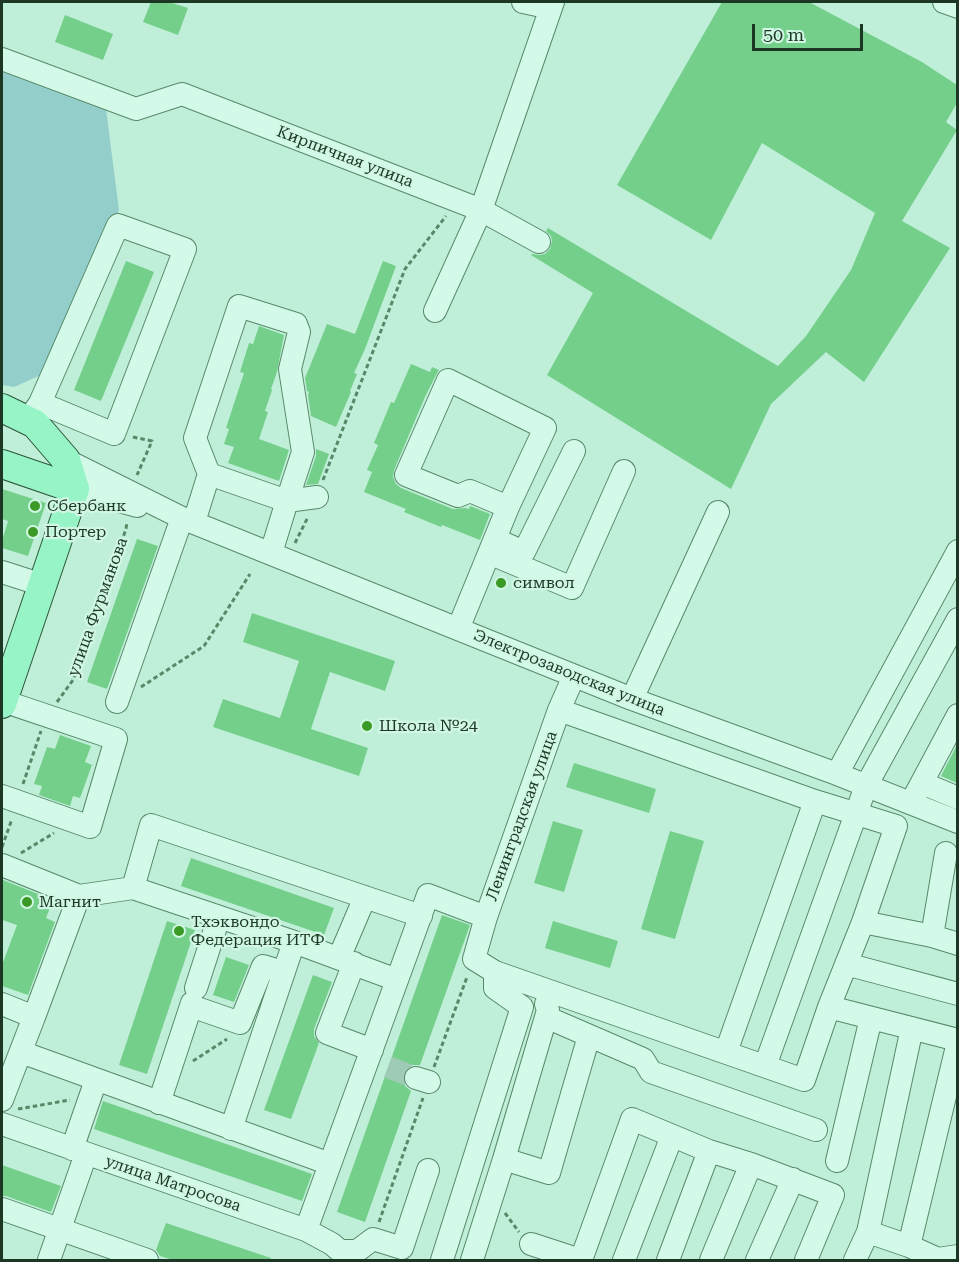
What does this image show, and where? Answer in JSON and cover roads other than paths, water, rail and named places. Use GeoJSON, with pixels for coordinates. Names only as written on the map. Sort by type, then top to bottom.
{"type":"FeatureCollection","features":[{"type":"Feature","properties":{"kind":"main road","name":"Электрозаводская улица"},"geometry":{"type":"LineString","coordinates":[[2,408],[38,414],[66,460],[75,489]]}},
{"type":"Feature","properties":{"kind":"main road","name":"Электрозаводская улица"},"geometry":{"type":"LineString","coordinates":[[2,464],[75,489]]}},
{"type":"Feature","properties":{"kind":"main road"},"geometry":{"type":"LineString","coordinates":[[2,703],[75,489]]}},
{"type":"Feature","properties":{"kind":"street"},"geometry":{"type":"LineString","coordinates":[[435,311],[481,210],[552,4],[524,2]]}},
{"type":"Feature","properties":{"kind":"street"},"geometry":{"type":"LineString","coordinates":[[944,2],[957,7]]}},
{"type":"Feature","properties":{"kind":"street","name":"Кирпичная улица"},"geometry":{"type":"LineString","coordinates":[[2,59],[136,109],[182,94],[481,210],[539,242]]}},
{"type":"Feature","properties":{"kind":"street"},"geometry":{"type":"LineString","coordinates":[[118,225],[185,249],[114,434],[38,414],[118,225]]}},
{"type":"Feature","properties":{"kind":"street"},"geometry":{"type":"LineString","coordinates":[[117,702],[188,520],[209,474],[195,438],[239,306],[296,324],[299,333],[290,369],[303,452],[271,553]]}},
{"type":"Feature","properties":{"kind":"street"},"geometry":{"type":"LineString","coordinates":[[458,629],[508,507],[545,428],[448,380],[406,475],[458,496],[470,491],[508,507]]}},
{"type":"Feature","properties":{"kind":"street"},"geometry":{"type":"LineString","coordinates":[[492,546],[524,552],[574,451]]}},
{"type":"Feature","properties":{"kind":"street","name":"Электрозаводская улица"},"geometry":{"type":"LineString","coordinates":[[66,460],[129,498],[632,699],[837,774],[957,822]]}},
{"type":"Feature","properties":{"kind":"street"},"geometry":{"type":"LineString","coordinates":[[492,546],[572,588],[624,471]]}},
{"type":"Feature","properties":{"kind":"street"},"geometry":{"type":"LineString","coordinates":[[209,474],[287,501],[317,497]]}},
{"type":"Feature","properties":{"kind":"street","name":"Электрозаводская улица"},"geometry":{"type":"LineString","coordinates":[[75,489],[129,498]]}},
{"type":"Feature","properties":{"kind":"street"},"geometry":{"type":"LineString","coordinates":[[632,699],[718,512]]}},
{"type":"Feature","properties":{"kind":"street"},"geometry":{"type":"LineString","coordinates":[[837,774],[957,551]]}},
{"type":"Feature","properties":{"kind":"street"},"geometry":{"type":"LineString","coordinates":[[2,572],[30,581]]}},
{"type":"Feature","properties":{"kind":"street"},"geometry":{"type":"LineString","coordinates":[[765,1066],[866,786],[957,619]]}},
{"type":"Feature","properties":{"kind":"street","name":"Ленинградская улица"},"geometry":{"type":"LineString","coordinates":[[495,972],[474,958],[486,917],[574,676]]}},
{"type":"Feature","properties":{"kind":"street"},"geometry":{"type":"LineString","coordinates":[[2,703],[46,715],[116,739],[90,827],[10,799]]}},
{"type":"Feature","properties":{"kind":"street"},"geometry":{"type":"LineString","coordinates":[[442,1260],[522,1007],[495,988],[495,972],[804,1080],[896,826],[815,801],[560,710]]}},
{"type":"Feature","properties":{"kind":"street"},"geometry":{"type":"LineString","coordinates":[[911,803],[957,715]]}},
{"type":"Feature","properties":{"kind":"street"},"geometry":{"type":"LineString","coordinates":[[693,758],[709,728]]}},
{"type":"Feature","properties":{"kind":"street"},"geometry":{"type":"LineString","coordinates":[[922,783],[957,798]]}},
{"type":"Feature","properties":{"kind":"street"},"geometry":{"type":"LineString","coordinates":[[726,1052],[815,801]]}},
{"type":"Feature","properties":{"kind":"street"},"geometry":{"type":"LineString","coordinates":[[133,888],[151,825],[421,916]]}},
{"type":"Feature","properties":{"kind":"street"},"geometry":{"type":"LineString","coordinates":[[932,936],[946,853]]}},
{"type":"Feature","properties":{"kind":"street"},"geometry":{"type":"LineString","coordinates":[[2,865],[79,896],[133,888],[294,942],[397,980]]}},
{"type":"Feature","properties":{"kind":"street"},"geometry":{"type":"LineString","coordinates":[[306,1230],[330,1164],[376,1059],[397,980],[429,895],[486,917]]}},
{"type":"Feature","properties":{"kind":"street"},"geometry":{"type":"LineString","coordinates":[[5,1111],[21,1052],[79,896]]}},
{"type":"Feature","properties":{"kind":"street"},"geometry":{"type":"LineString","coordinates":[[365,897],[327,1034],[376,1059]]}},
{"type":"Feature","properties":{"kind":"street"},"geometry":{"type":"LineString","coordinates":[[159,1103],[219,917]]}},
{"type":"Feature","properties":{"kind":"street"},"geometry":{"type":"LineString","coordinates":[[863,922],[932,936],[957,944]]}},
{"type":"Feature","properties":{"kind":"street"},"geometry":{"type":"LineString","coordinates":[[231,1128],[294,942]]}},
{"type":"Feature","properties":{"kind":"street"},"geometry":{"type":"LineString","coordinates":[[846,964],[957,994]]}},
{"type":"Feature","properties":{"kind":"street"},"geometry":{"type":"LineString","coordinates":[[193,999],[240,1023],[263,966],[284,972]]}},
{"type":"Feature","properties":{"kind":"street"},"geometry":{"type":"LineString","coordinates":[[472,1260],[548,1010],[538,986]]}},
{"type":"Feature","properties":{"kind":"street"},"geometry":{"type":"LineString","coordinates":[[2,1004],[34,1017]]}},
{"type":"Feature","properties":{"kind":"street"},"geometry":{"type":"LineString","coordinates":[[830,1007],[957,1041],[909,1246]]}},
{"type":"Feature","properties":{"kind":"street"},"geometry":{"type":"LineString","coordinates":[[546,1017],[643,1059],[651,1072],[816,1130]]}},
{"type":"Feature","properties":{"kind":"street"},"geometry":{"type":"LineString","coordinates":[[837,1161],[871,1018]]}},
{"type":"Feature","properties":{"kind":"street"},"geometry":{"type":"LineString","coordinates":[[855,1260],[868,1232],[912,1029]]}},
{"type":"Feature","properties":{"kind":"street"},"geometry":{"type":"LineString","coordinates":[[504,1159],[549,1173],[589,1036]]}},
{"type":"Feature","properties":{"kind":"street"},"geometry":{"type":"LineString","coordinates":[[21,1052],[93,1089],[159,1103],[330,1164]]}},
{"type":"Feature","properties":{"kind":"street"},"geometry":{"type":"LineString","coordinates":[[49,1260],[60,1230],[93,1089]]}},
{"type":"Feature","properties":{"kind":"street","name":"улица Матросова"},"geometry":{"type":"LineString","coordinates":[[5,1111],[79,1151],[306,1230],[332,1244],[341,1256]]}},
{"type":"Feature","properties":{"kind":"street"},"geometry":{"type":"LineString","coordinates":[[531,1244],[580,1260],[632,1119],[709,1151],[833,1194],[806,1260]]}},
{"type":"Feature","properties":{"kind":"street"},"geometry":{"type":"LineString","coordinates":[[624,1260],[672,1136]]}},
{"type":"Feature","properties":{"kind":"street"},"geometry":{"type":"LineString","coordinates":[[668,1260],[709,1151]]}},
{"type":"Feature","properties":{"kind":"street"},"geometry":{"type":"LineString","coordinates":[[711,1260],[751,1164]]}},
{"type":"Feature","properties":{"kind":"street"},"geometry":{"type":"LineString","coordinates":[[341,1256],[357,1251],[374,1239],[402,1248],[428,1170]]}},
{"type":"Feature","properties":{"kind":"street"},"geometry":{"type":"LineString","coordinates":[[757,1260],[793,1179]]}},
{"type":"Feature","properties":{"kind":"street"},"geometry":{"type":"LineString","coordinates":[[2,1209],[147,1260]]}},
{"type":"Feature","properties":{"kind":"street"},"geometry":{"type":"LineString","coordinates":[[868,1232],[938,1259],[957,1256]]}},
{"type":"Feature","properties":{"kind":"tunnel"},"geometry":{"type":"LineString","coordinates":[[388,1067],[416,1078]]}},
{"type":"Feature","properties":{"kind":"place","name":"Сбербанк"},"geometry":{"type":"Point","coordinates":[35,506]}},
{"type":"Feature","properties":{"kind":"place","name":"Портер"},"geometry":{"type":"Point","coordinates":[33,532]}},
{"type":"Feature","properties":{"kind":"place","name":"символ"},"geometry":{"type":"Point","coordinates":[501,583]}},
{"type":"Feature","properties":{"kind":"place","name":"Школа №24"},"geometry":{"type":"Point","coordinates":[367,726]}},
{"type":"Feature","properties":{"kind":"place","name":"Магнит"},"geometry":{"type":"Point","coordinates":[27,902]}},
{"type":"Feature","properties":{"kind":"place","name":"Тхэквондо Федерация ИТФ"},"geometry":{"type":"Point","coordinates":[179,931]}}]}
